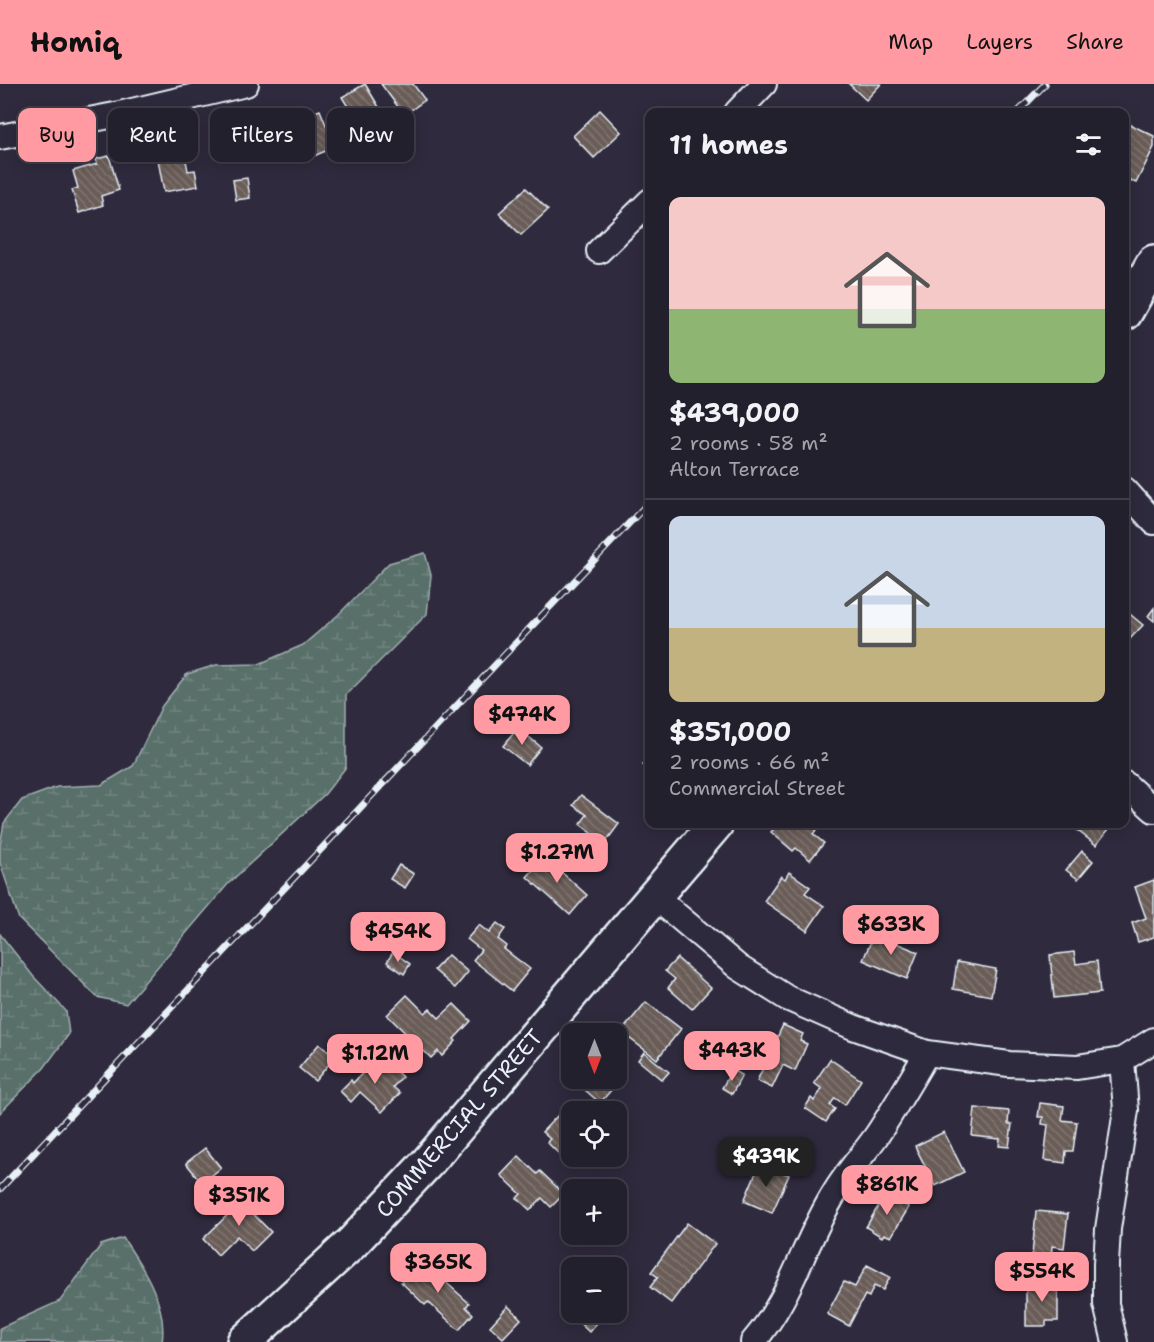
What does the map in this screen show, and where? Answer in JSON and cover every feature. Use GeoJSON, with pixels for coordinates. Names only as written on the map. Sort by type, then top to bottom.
{"type":"FeatureCollection","features":[{"type":"Feature","properties":{"kind":"main road"},"geometry":{"type":"LineString","coordinates":[[1129,306],[1154,262]]}},
{"type":"Feature","properties":{"kind":"main road","name":"COMMERCIAL STREET"},"geometry":{"type":"LineString","coordinates":[[244,1342],[352,1244],[428,1162],[713,828]]}},
{"type":"Feature","properties":{"kind":"street"},"geometry":{"type":"LineString","coordinates":[[0,137],[116,115],[246,84]]}},
{"type":"Feature","properties":{"kind":"street"},"geometry":{"type":"LineString","coordinates":[[741,108],[764,84]]}},
{"type":"Feature","properties":{"kind":"street"},"geometry":{"type":"LineString","coordinates":[[599,251],[645,206]]}},
{"type":"Feature","properties":{"kind":"street"},"geometry":{"type":"LineString","coordinates":[[1129,494],[1154,522]]}},
{"type":"Feature","properties":{"kind":"street"},"geometry":{"type":"LineString","coordinates":[[1129,787],[1154,810]]}},
{"type":"Feature","properties":{"kind":"street"},"geometry":{"type":"LineString","coordinates":[[654,896],[738,967],[787,998],[853,1027],[927,1053],[1008,1064],[1077,1067],[1122,1060],[1154,1040]]}},
{"type":"Feature","properties":{"kind":"street"},"geometry":{"type":"LineString","coordinates":[[753,1342],[766,1328],[796,1275],[813,1234],[834,1193],[878,1134],[927,1053]]}},
{"type":"Feature","properties":{"kind":"street"},"geometry":{"type":"LineString","coordinates":[[1115,1342],[1106,1304],[1106,1264],[1108,1228],[1126,1110],[1122,1060]]}},
{"type":"Feature","properties":{"kind":"green space"},"geometry":{"type":"Polygon","coordinates":[[[425,553],[431,575],[427,614],[346,695],[346,767],[325,794],[228,884],[126,1004],[97,997],[19,919],[0,863],[4,823],[22,800],[57,787],[101,785],[133,766],[162,706],[187,674],[216,665],[259,664],[303,645],[338,615],[389,563],[425,553]]]}},
{"type":"Feature","properties":{"kind":"green space"},"geometry":{"type":"Polygon","coordinates":[[[0,934],[33,976],[66,1011],[69,1034],[44,1068],[0,1113],[0,934]]]}},
{"type":"Feature","properties":{"kind":"green space"},"geometry":{"type":"Polygon","coordinates":[[[123,1238],[146,1274],[158,1300],[163,1328],[162,1342],[0,1342],[0,1328],[60,1301],[101,1245],[123,1238]]]}},
{"type":"Feature","properties":{"kind":"building"},"geometry":{"type":"Polygon","coordinates":[[[365,84],[380,108],[349,108],[342,97],[365,84]]]}},
{"type":"Feature","properties":{"kind":"building"},"geometry":{"type":"Polygon","coordinates":[[[381,84],[413,84],[425,100],[414,108],[399,108],[381,84]]]}},
{"type":"Feature","properties":{"kind":"building"},"geometry":{"type":"Polygon","coordinates":[[[849,84],[881,84],[866,100],[849,84]]]}},
{"type":"Feature","properties":{"kind":"building"},"geometry":{"type":"Polygon","coordinates":[[[320,110],[327,127],[327,150],[315,155],[315,112],[320,110]]]}},
{"type":"Feature","properties":{"kind":"building"},"geometry":{"type":"Polygon","coordinates":[[[600,110],[621,132],[594,158],[573,136],[600,110]]]}},
{"type":"Feature","properties":{"kind":"building"},"geometry":{"type":"Polygon","coordinates":[[[1129,124],[1154,136],[1154,147],[1136,183],[1129,180],[1129,124]]]}},
{"type":"Feature","properties":{"kind":"building"},"geometry":{"type":"Polygon","coordinates":[[[108,156],[119,190],[101,196],[103,205],[79,213],[72,190],[78,188],[73,171],[97,164],[96,159],[108,156]]]}},
{"type":"Feature","properties":{"kind":"building"},"geometry":{"type":"Polygon","coordinates":[[[158,162],[186,162],[188,171],[195,170],[198,186],[164,192],[158,162]]]}},
{"type":"Feature","properties":{"kind":"building"},"geometry":{"type":"Polygon","coordinates":[[[247,178],[250,198],[236,200],[233,180],[247,178]]]}},
{"type":"Feature","properties":{"kind":"building"},"geometry":{"type":"Polygon","coordinates":[[[526,188],[548,210],[521,235],[499,213],[526,188]]]}},
{"type":"Feature","properties":{"kind":"building"},"geometry":{"type":"Polygon","coordinates":[[[1154,608],[1154,621],[1148,616],[1154,608]]]}},
{"type":"Feature","properties":{"kind":"building"},"geometry":{"type":"Polygon","coordinates":[[[1129,613],[1143,625],[1129,640],[1129,613]]]}},
{"type":"Feature","properties":{"kind":"building"},"geometry":{"type":"Polygon","coordinates":[[[518,728],[541,747],[527,765],[503,746],[518,728]]]}},
{"type":"Feature","properties":{"kind":"building"},"geometry":{"type":"Polygon","coordinates":[[[581,795],[619,824],[605,843],[580,824],[587,815],[573,805],[581,795]]]}},
{"type":"Feature","properties":{"kind":"building"},"geometry":{"type":"Polygon","coordinates":[[[774,828],[818,828],[813,834],[824,843],[810,860],[796,848],[793,851],[771,832],[774,828]]]}},
{"type":"Feature","properties":{"kind":"building"},"geometry":{"type":"Polygon","coordinates":[[[1074,828],[1110,828],[1096,845],[1074,828]]]}},
{"type":"Feature","properties":{"kind":"building"},"geometry":{"type":"Polygon","coordinates":[[[550,851],[564,864],[559,870],[587,895],[570,915],[527,877],[550,851]]]}},
{"type":"Feature","properties":{"kind":"building"},"geometry":{"type":"Polygon","coordinates":[[[1082,851],[1093,861],[1078,879],[1066,870],[1082,851]]]}},
{"type":"Feature","properties":{"kind":"building"},"geometry":{"type":"Polygon","coordinates":[[[399,865],[414,874],[405,888],[390,879],[399,865]]]}},
{"type":"Feature","properties":{"kind":"building"},"geometry":{"type":"Polygon","coordinates":[[[789,872],[810,887],[805,893],[824,906],[807,931],[764,901],[781,876],[785,879],[789,872]]]}},
{"type":"Feature","properties":{"kind":"building"},"geometry":{"type":"Polygon","coordinates":[[[1154,880],[1154,937],[1138,942],[1132,923],[1146,918],[1135,887],[1154,880]]]}},
{"type":"Feature","properties":{"kind":"building"},"geometry":{"type":"Polygon","coordinates":[[[497,923],[505,929],[498,939],[507,946],[504,949],[530,969],[512,991],[473,960],[481,950],[467,939],[479,925],[489,933],[497,923]]]}},
{"type":"Feature","properties":{"kind":"building"},"geometry":{"type":"Polygon","coordinates":[[[874,934],[918,952],[907,979],[863,960],[874,934]]]}},
{"type":"Feature","properties":{"kind":"building"},"geometry":{"type":"Polygon","coordinates":[[[393,952],[410,964],[404,974],[387,962],[393,952]]]}},
{"type":"Feature","properties":{"kind":"building"},"geometry":{"type":"Polygon","coordinates":[[[1074,952],[1076,964],[1097,961],[1100,993],[1054,998],[1050,955],[1074,952]]]}},
{"type":"Feature","properties":{"kind":"building"},"geometry":{"type":"Polygon","coordinates":[[[448,955],[468,972],[455,988],[434,970],[448,955]]]}},
{"type":"Feature","properties":{"kind":"building"},"geometry":{"type":"Polygon","coordinates":[[[677,958],[711,988],[692,1009],[668,988],[675,979],[665,971],[677,958]]]}},
{"type":"Feature","properties":{"kind":"building"},"geometry":{"type":"Polygon","coordinates":[[[957,962],[996,969],[991,996],[953,989],[957,962]]]}},
{"type":"Feature","properties":{"kind":"building"},"geometry":{"type":"Polygon","coordinates":[[[407,995],[425,1013],[430,1009],[439,1018],[454,1004],[471,1021],[442,1056],[438,1051],[431,1058],[387,1015],[407,995]]]}},
{"type":"Feature","properties":{"kind":"building"},"geometry":{"type":"Polygon","coordinates":[[[646,1002],[681,1029],[657,1059],[627,1036],[627,1025],[646,1002]]]}},
{"type":"Feature","properties":{"kind":"building"},"geometry":{"type":"Polygon","coordinates":[[[783,1025],[803,1034],[800,1041],[807,1044],[795,1071],[783,1065],[772,1088],[757,1081],[783,1025]]]}},
{"type":"Feature","properties":{"kind":"building"},"geometry":{"type":"Polygon","coordinates":[[[319,1044],[335,1057],[315,1081],[299,1068],[319,1044]]]}},
{"type":"Feature","properties":{"kind":"building"},"geometry":{"type":"Polygon","coordinates":[[[644,1052],[669,1072],[662,1080],[638,1060],[644,1052]]]}},
{"type":"Feature","properties":{"kind":"building"},"geometry":{"type":"Polygon","coordinates":[[[376,1059],[385,1067],[388,1063],[402,1077],[393,1087],[400,1093],[382,1112],[360,1092],[351,1102],[340,1091],[351,1080],[353,1083],[376,1059]]]}},
{"type":"Feature","properties":{"kind":"building"},"geometry":{"type":"Polygon","coordinates":[[[830,1059],[861,1080],[845,1105],[835,1098],[830,1105],[835,1109],[826,1122],[805,1108],[811,1098],[814,1101],[822,1089],[814,1083],[830,1059]]]}},
{"type":"Feature","properties":{"kind":"building"},"geometry":{"type":"Polygon","coordinates":[[[732,1070],[742,1075],[732,1094],[722,1088],[732,1070]]]}},
{"type":"Feature","properties":{"kind":"building"},"geometry":{"type":"Polygon","coordinates":[[[584,1089],[612,1089],[602,1101],[598,1101],[584,1089]]]}},
{"type":"Feature","properties":{"kind":"building"},"geometry":{"type":"Polygon","coordinates":[[[1040,1103],[1064,1106],[1062,1120],[1077,1122],[1073,1151],[1066,1151],[1065,1163],[1044,1160],[1048,1125],[1042,1124],[1043,1117],[1038,1117],[1040,1103]]]}},
{"type":"Feature","properties":{"kind":"building"},"geometry":{"type":"Polygon","coordinates":[[[975,1108],[1009,1111],[1008,1124],[1012,1124],[1009,1147],[999,1146],[1000,1139],[972,1136],[975,1108]]]}},
{"type":"Feature","properties":{"kind":"building"},"geometry":{"type":"Polygon","coordinates":[[[561,1112],[561,1156],[547,1142],[550,1139],[542,1132],[561,1112]]]}},
{"type":"Feature","properties":{"kind":"building"},"geometry":{"type":"Polygon","coordinates":[[[944,1132],[964,1172],[935,1186],[915,1146],[944,1132]]]}},
{"type":"Feature","properties":{"kind":"building"},"geometry":{"type":"Polygon","coordinates":[[[205,1148],[221,1168],[202,1183],[186,1163],[205,1148]]]}},
{"type":"Feature","properties":{"kind":"building"},"geometry":{"type":"Polygon","coordinates":[[[519,1156],[537,1174],[540,1171],[561,1191],[561,1197],[551,1207],[542,1198],[530,1210],[517,1198],[521,1194],[501,1175],[519,1156]]]}},
{"type":"Feature","properties":{"kind":"building"},"geometry":{"type":"Polygon","coordinates":[[[760,1163],[789,1175],[772,1213],[744,1201],[760,1163]]]}},
{"type":"Feature","properties":{"kind":"building"},"geometry":{"type":"Polygon","coordinates":[[[254,1189],[263,1198],[250,1211],[271,1232],[252,1251],[237,1236],[218,1255],[203,1239],[254,1189]]]}},
{"type":"Feature","properties":{"kind":"building"},"geometry":{"type":"Polygon","coordinates":[[[886,1193],[909,1207],[891,1237],[884,1234],[882,1237],[866,1227],[886,1193]]]}},
{"type":"Feature","properties":{"kind":"building"},"geometry":{"type":"Polygon","coordinates":[[[1036,1211],[1068,1214],[1064,1248],[1052,1246],[1051,1258],[1032,1256],[1036,1211]]]}},
{"type":"Feature","properties":{"kind":"building"},"geometry":{"type":"Polygon","coordinates":[[[687,1223],[715,1244],[671,1303],[650,1287],[658,1277],[651,1272],[687,1223]]]}},
{"type":"Feature","properties":{"kind":"building"},"geometry":{"type":"Polygon","coordinates":[[[421,1260],[469,1303],[466,1307],[473,1314],[459,1330],[428,1302],[425,1305],[401,1282],[421,1260]]]}},
{"type":"Feature","properties":{"kind":"building"},"geometry":{"type":"Polygon","coordinates":[[[867,1265],[890,1277],[883,1290],[874,1286],[869,1297],[865,1295],[849,1326],[827,1314],[844,1282],[855,1287],[867,1265]]]}},
{"type":"Feature","properties":{"kind":"building"},"geometry":{"type":"Polygon","coordinates":[[[1026,1282],[1058,1282],[1058,1321],[1046,1321],[1046,1326],[1026,1326],[1026,1282]]]}},
{"type":"Feature","properties":{"kind":"building"},"geometry":{"type":"Polygon","coordinates":[[[508,1306],[521,1319],[503,1338],[490,1326],[508,1306]]]}},
{"type":"Feature","properties":{"kind":"building"},"geometry":{"type":"Polygon","coordinates":[[[580,1323],[597,1323],[589,1332],[580,1323]]]}},
{"type":"Feature","properties":{"kind":"railway"},"geometry":{"type":"LineString","coordinates":[[1022,108],[1045,84]]}},
{"type":"Feature","properties":{"kind":"railway"},"geometry":{"type":"LineString","coordinates":[[0,1189],[645,506]]}}]}
